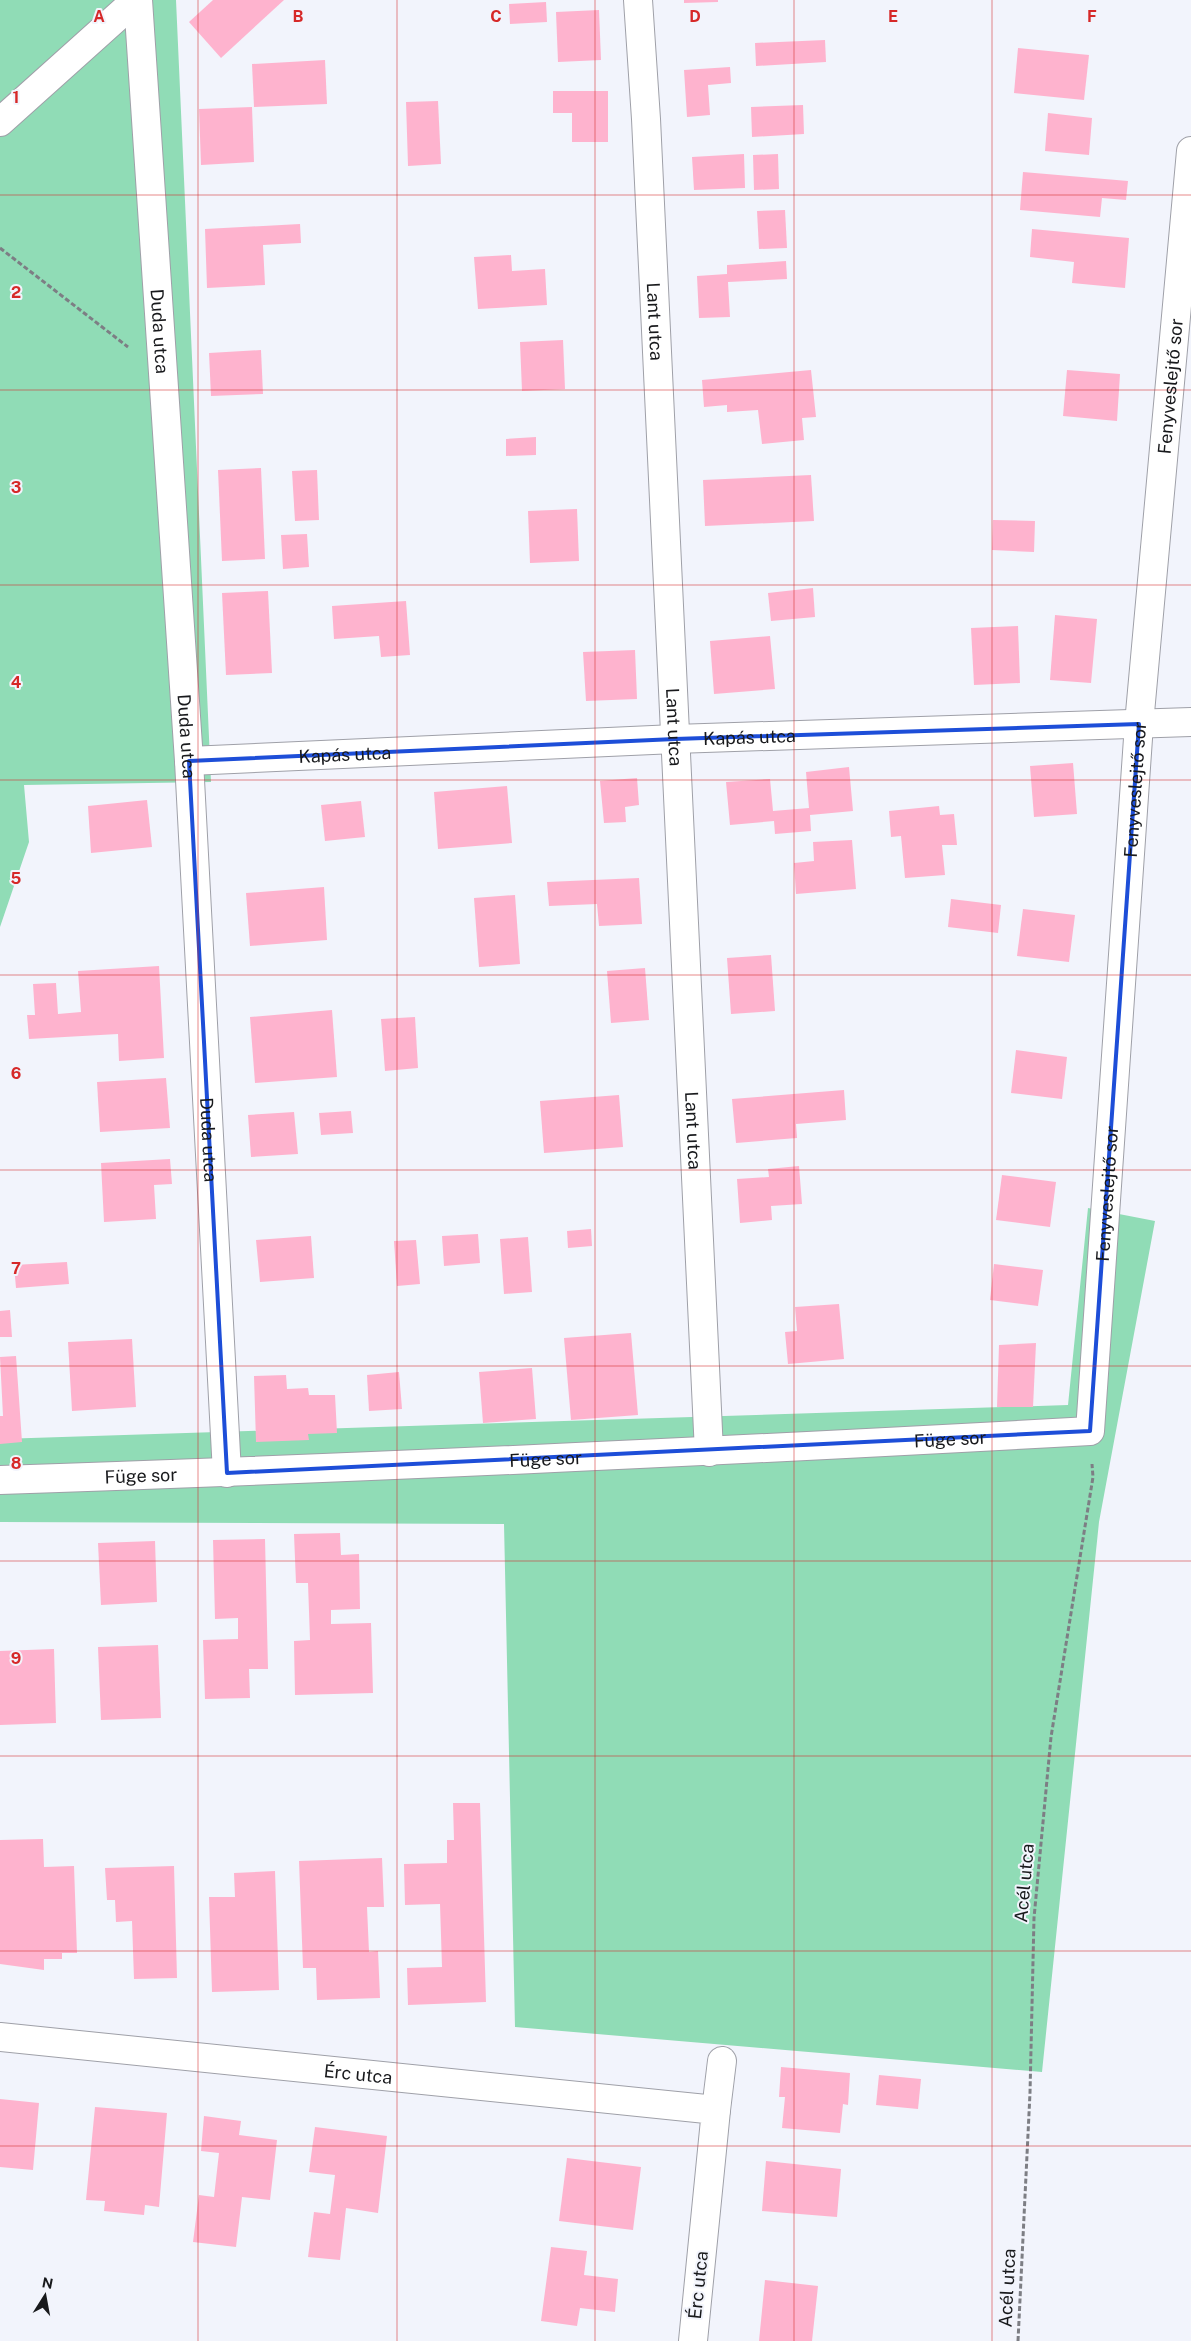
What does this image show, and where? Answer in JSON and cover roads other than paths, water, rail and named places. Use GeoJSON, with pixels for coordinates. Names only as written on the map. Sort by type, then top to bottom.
{"type":"FeatureCollection","features":[{"type":"Feature","properties":{"kind":"street"},"geometry":{"type":"LineString","coordinates":[[0,122],[137,0]]}},
{"type":"Feature","properties":{"kind":"street","name":"Duda utca"},"geometry":{"type":"LineString","coordinates":[[137,0],[189,761],[227,1472]]}},
{"type":"Feature","properties":{"kind":"street","name":"Lant utca"},"geometry":{"type":"LineString","coordinates":[[638,0],[646,129],[709,1452]]}},
{"type":"Feature","properties":{"kind":"street","name":"Fenyveslejtő sor"},"geometry":{"type":"LineString","coordinates":[[1090,1431],[1139,724],[1191,151]]}},
{"type":"Feature","properties":{"kind":"street","name":"Kapás utca"},"geometry":{"type":"LineString","coordinates":[[189,761],[674,739],[1191,722]]}},
{"type":"Feature","properties":{"kind":"street","name":"Füge sor"},"geometry":{"type":"LineString","coordinates":[[0,1480],[709,1452],[1090,1431]]}},
{"type":"Feature","properties":{"kind":"street","name":"Érc utca"},"geometry":{"type":"LineString","coordinates":[[0,2037],[716,2110]]}},
{"type":"Feature","properties":{"kind":"street","name":"Érc utca"},"geometry":{"type":"LineString","coordinates":[[693,2341],[722,2061]]}}]}
